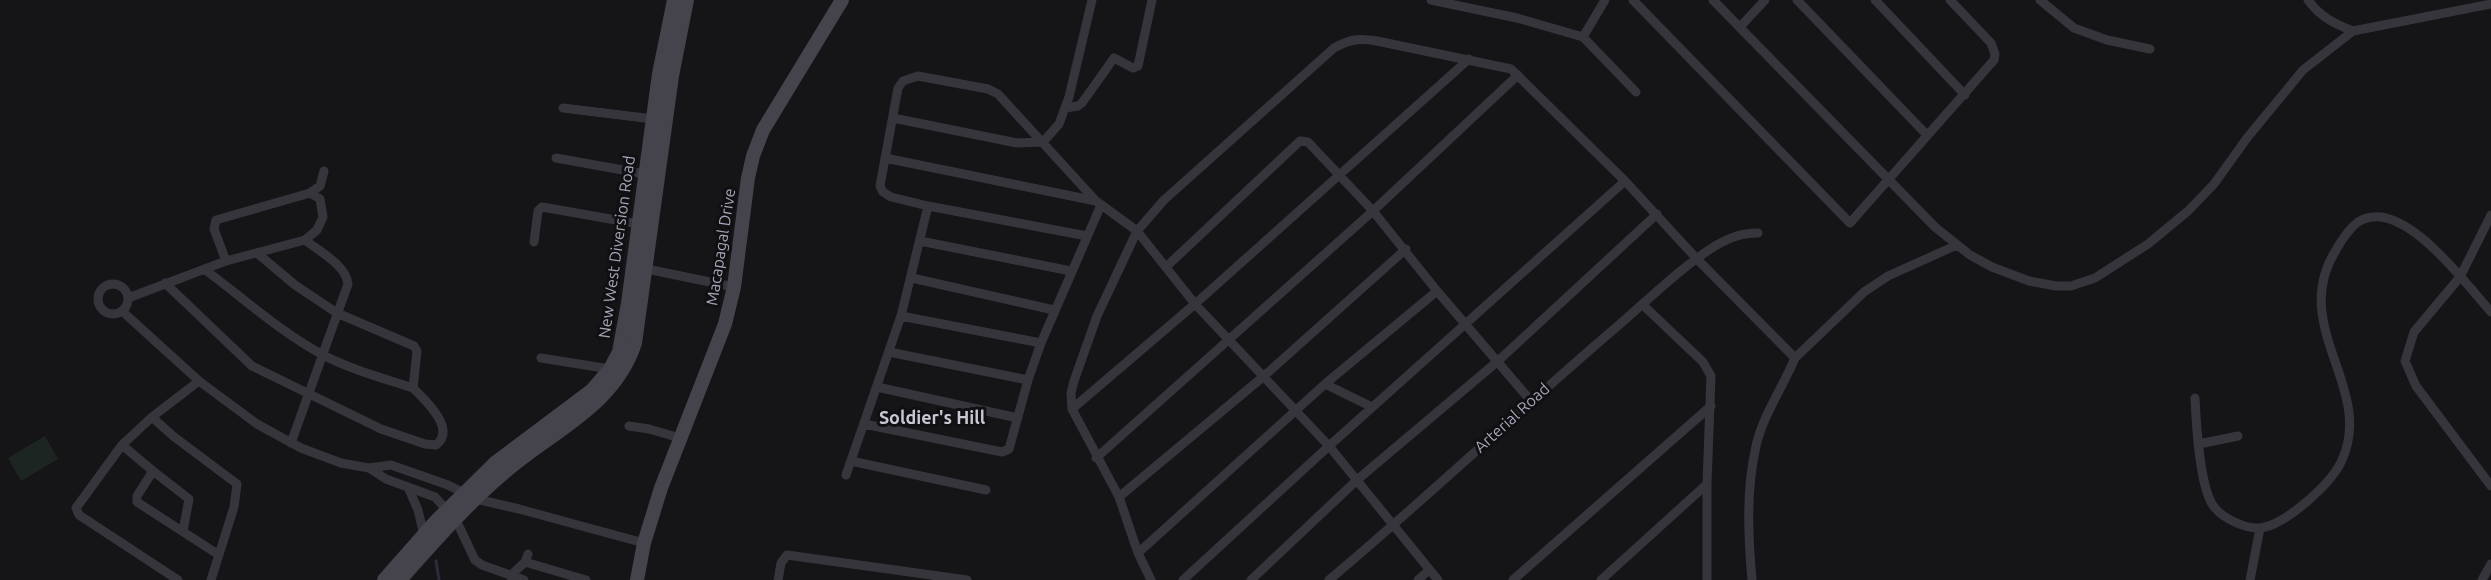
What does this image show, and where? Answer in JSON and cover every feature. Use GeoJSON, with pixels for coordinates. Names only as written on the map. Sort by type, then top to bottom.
{"type":"FeatureCollection","features":[{"type":"Feature","properties":{"kind":"street","name":"New West Diversion Road"},"geometry":{"type":"LineString","coordinates":[[470,496],[587,411],[613,386],[627,365],[635,343],[640,267],[639,224],[652,119],[665,37],[674,0]]}},
{"type":"Feature","properties":{"kind":"street","name":"New West Diversion Road"},"geometry":{"type":"LineString","coordinates":[[400,580],[496,462],[592,390],[610,369],[622,340],[640,267],[687,0]]}},
{"type":"Feature","properties":{"kind":"street","name":"Macapagal Drive"},"geometry":{"type":"LineString","coordinates":[[637,580],[644,543],[680,438],[725,324],[734,287],[748,178],[763,130],[842,0]]}},
{"type":"Feature","properties":{"kind":"street"},"geometry":{"type":"LineString","coordinates":[[892,118],[1017,142],[1043,142],[1059,124],[1065,108],[1092,0]]}},
{"type":"Feature","properties":{"kind":"street"},"geometry":{"type":"LineString","coordinates":[[1065,108],[1082,103],[1114,58],[1133,68],[1138,66],[1152,0]]}},
{"type":"Feature","properties":{"kind":"street"},"geometry":{"type":"LineString","coordinates":[[1431,0],[1517,18],[1583,37],[1636,92]]}},
{"type":"Feature","properties":{"kind":"street"},"geometry":{"type":"LineString","coordinates":[[1583,37],[1605,0]]}},
{"type":"Feature","properties":{"kind":"street"},"geometry":{"type":"LineString","coordinates":[[1633,0],[1850,223],[1926,134],[1965,95],[1990,65],[1995,54],[1991,43],[1957,2]]}},
{"type":"Feature","properties":{"kind":"street"},"geometry":{"type":"LineString","coordinates":[[1713,0],[1935,227],[1957,245],[1992,267],[2029,281],[2071,286],[2095,278],[2148,244],[2188,212],[2214,184],[2292,81],[2323,53],[2353,31],[2465,5],[2491,4]]}},
{"type":"Feature","properties":{"kind":"street"},"geometry":{"type":"LineString","coordinates":[[1740,27],[1765,0]]}},
{"type":"Feature","properties":{"kind":"street"},"geometry":{"type":"LineString","coordinates":[[1797,0],[1926,134]]}},
{"type":"Feature","properties":{"kind":"street"},"geometry":{"type":"LineString","coordinates":[[1875,0],[1965,95]]}},
{"type":"Feature","properties":{"kind":"street"},"geometry":{"type":"LineString","coordinates":[[2040,0],[2073,28],[2107,40],[2150,49]]}},
{"type":"Feature","properties":{"kind":"street"},"geometry":{"type":"LineString","coordinates":[[2308,0],[2314,9],[2329,21],[2353,31]]}},
{"type":"Feature","properties":{"kind":"street"},"geometry":{"type":"LineString","coordinates":[[1150,580],[1119,497],[1096,458],[1072,409],[1071,393],[1074,381],[1097,316],[1137,231],[1164,200],[1334,48],[1348,40],[1357,38],[1377,41],[1469,59],[1504,67],[1518,75],[1625,181],[1697,259],[1795,358]]}},
{"type":"Feature","properties":{"kind":"street"},"geometry":{"type":"LineString","coordinates":[[1072,409],[1195,304],[1469,59]]}},
{"type":"Feature","properties":{"kind":"street"},"geometry":{"type":"LineString","coordinates":[[1096,458],[1373,211],[1518,75]]}},
{"type":"Feature","properties":{"kind":"street"},"geometry":{"type":"LineString","coordinates":[[1087,236],[928,206],[891,197],[883,192],[880,186],[892,118],[898,88],[903,81],[918,76],[994,91],[1098,203],[1137,231],[1195,304],[1329,446],[1438,580]]}},
{"type":"Feature","properties":{"kind":"street"},"geometry":{"type":"LineString","coordinates":[[563,108],[652,119]]}},
{"type":"Feature","properties":{"kind":"street"},"geometry":{"type":"LineString","coordinates":[[1166,267],[1300,141],[1308,142],[1340,174],[1406,249],[1437,291],[1531,401]]}},
{"type":"Feature","properties":{"kind":"street"},"geometry":{"type":"LineString","coordinates":[[556,158],[645,174]]}},
{"type":"Feature","properties":{"kind":"street"},"geometry":{"type":"LineString","coordinates":[[885,158],[1098,203]]}},
{"type":"Feature","properties":{"kind":"street"},"geometry":{"type":"LineString","coordinates":[[226,261],[214,229],[216,219],[310,193],[320,186],[324,171]]}},
{"type":"Feature","properties":{"kind":"street"},"geometry":{"type":"LineString","coordinates":[[1183,580],[1625,181]]}},
{"type":"Feature","properties":{"kind":"street"},"geometry":{"type":"LineString","coordinates":[[128,298],[226,261],[305,240],[317,230],[323,217],[320,199],[310,193]]}},
{"type":"Feature","properties":{"kind":"street"},"geometry":{"type":"LineString","coordinates":[[864,424],[1002,452],[1009,448],[1041,343],[1087,236],[1098,203]]}},
{"type":"Feature","properties":{"kind":"street"},"geometry":{"type":"LineString","coordinates":[[846,475],[901,316],[928,206]]}},
{"type":"Feature","properties":{"kind":"street"},"geometry":{"type":"LineString","coordinates":[[534,242],[538,211],[542,207],[639,224]]}},
{"type":"Feature","properties":{"kind":"street"},"geometry":{"type":"LineString","coordinates":[[1251,580],[1357,480],[1497,361],[1657,214]]}},
{"type":"Feature","properties":{"kind":"street"},"geometry":{"type":"LineString","coordinates":[[2491,215],[2460,277],[2414,332],[2405,361],[2416,386],[2491,486]]}},
{"type":"Feature","properties":{"kind":"street"},"geometry":{"type":"LineString","coordinates":[[2195,398],[2207,493],[2214,508],[2235,521],[2260,528],[2298,509],[2331,478],[2343,459],[2350,430],[2345,390],[2320,314],[2319,295],[2327,265],[2356,224],[2369,216],[2393,219],[2421,236],[2491,312]]}},
{"type":"Feature","properties":{"kind":"street","name":"Arterial Road"},"geometry":{"type":"LineString","coordinates":[[1329,580],[1394,525],[1531,401],[1697,259],[1744,232],[1758,233]]}},
{"type":"Feature","properties":{"kind":"street"},"geometry":{"type":"LineString","coordinates":[[291,443],[348,284],[342,269],[305,240]]}},
{"type":"Feature","properties":{"kind":"street"},"geometry":{"type":"LineString","coordinates":[[920,242],[1071,271]]}},
{"type":"Feature","properties":{"kind":"street"},"geometry":{"type":"LineString","coordinates":[[1752,580],[1748,532],[1749,499],[1756,445],[1795,358],[1864,292],[1888,276],[1957,245]]}},
{"type":"Feature","properties":{"kind":"street"},"geometry":{"type":"LineString","coordinates":[[1119,497],[1264,376],[1406,249]]}},
{"type":"Feature","properties":{"kind":"street"},"geometry":{"type":"LineString","coordinates":[[257,253],[295,285],[337,313],[414,346],[417,351],[413,388]]}},
{"type":"Feature","properties":{"kind":"street"},"geometry":{"type":"LineString","coordinates":[[640,267],[734,287]]}},
{"type":"Feature","properties":{"kind":"street"},"geometry":{"type":"LineString","coordinates":[[165,283],[252,366],[381,429],[425,444],[436,445],[440,442],[443,432],[441,421],[413,388],[358,371],[322,354],[295,337],[204,269]]}},
{"type":"Feature","properties":{"kind":"street"},"geometry":{"type":"LineString","coordinates":[[912,278],[1054,310]]}},
{"type":"Feature","properties":{"kind":"street"},"geometry":{"type":"LineString","coordinates":[[117,285],[124,290],[128,298],[127,305],[122,311],[114,314],[102,310],[98,302],[99,294],[104,287],[117,285]]}},
{"type":"Feature","properties":{"kind":"street"},"geometry":{"type":"LineString","coordinates":[[1138,553],[1325,384],[1437,291]]}},
{"type":"Feature","properties":{"kind":"street"},"geometry":{"type":"LineString","coordinates":[[1643,305],[1709,370],[1712,382],[1707,484],[1707,576],[1697,580]]}},
{"type":"Feature","properties":{"kind":"street"},"geometry":{"type":"LineString","coordinates":[[122,311],[199,381],[257,424],[291,443],[341,463],[369,468],[391,465],[470,496],[644,543]]}},
{"type":"Feature","properties":{"kind":"street"},"geometry":{"type":"LineString","coordinates":[[901,316],[1041,343]]}},
{"type":"Feature","properties":{"kind":"street"},"geometry":{"type":"LineString","coordinates":[[889,352],[1028,380]]}},
{"type":"Feature","properties":{"kind":"street"},"geometry":{"type":"LineString","coordinates":[[541,358],[610,369]]}},
{"type":"Feature","properties":{"kind":"street"},"geometry":{"type":"LineString","coordinates":[[178,580],[79,515],[77,511],[78,504],[122,445],[152,417],[199,381]]}},
{"type":"Feature","properties":{"kind":"street"},"geometry":{"type":"LineString","coordinates":[[1325,384],[1372,407]]}},
{"type":"Feature","properties":{"kind":"street"},"geometry":{"type":"LineString","coordinates":[[877,387],[1018,418]]}},
{"type":"Feature","properties":{"kind":"street"},"geometry":{"type":"LineString","coordinates":[[1513,580],[1711,406]]}},
{"type":"Feature","properties":{"kind":"street"},"geometry":{"type":"LineString","coordinates":[[152,417],[173,436],[237,484],[234,507],[211,580]]}},
{"type":"Feature","properties":{"kind":"street"},"geometry":{"type":"LineString","coordinates":[[630,426],[680,438]]}},
{"type":"Feature","properties":{"kind":"street"},"geometry":{"type":"LineString","coordinates":[[2199,444],[2238,436]]}},
{"type":"Feature","properties":{"kind":"street"},"geometry":{"type":"LineString","coordinates":[[122,445],[189,499],[183,531]]}},
{"type":"Feature","properties":{"kind":"street"},"geometry":{"type":"LineString","coordinates":[[851,461],[986,490]]}},
{"type":"Feature","properties":{"kind":"street"},"geometry":{"type":"LineString","coordinates":[[369,468],[386,479],[435,497],[452,515],[475,560],[524,580]]}},
{"type":"Feature","properties":{"kind":"street"},"geometry":{"type":"LineString","coordinates":[[153,471],[137,496],[137,502],[219,555]]}},
{"type":"Feature","properties":{"kind":"street"},"geometry":{"type":"LineString","coordinates":[[418,490],[423,476]]}},
{"type":"Feature","properties":{"kind":"street"},"geometry":{"type":"LineString","coordinates":[[1601,580],[1707,484]]}},
{"type":"Feature","properties":{"kind":"street"},"geometry":{"type":"LineString","coordinates":[[408,487],[418,510],[424,535]]}},
{"type":"Feature","properties":{"kind":"street","name":"New West Diversion Road"},"geometry":{"type":"LineString","coordinates":[[384,580],[424,535],[452,515]]}},
{"type":"Feature","properties":{"kind":"street"},"geometry":{"type":"LineString","coordinates":[[2250,580],[2260,528]]}},
{"type":"Feature","properties":{"kind":"street"},"geometry":{"type":"LineString","coordinates":[[778,580],[781,563],[787,555],[967,580]]}},
{"type":"Feature","properties":{"kind":"street"},"geometry":{"type":"LineString","coordinates":[[510,576],[526,558],[586,580]]}},
{"type":"Feature","properties":{"kind":"street"},"geometry":{"type":"LineString","coordinates":[[2482,580],[2491,564]]}},
{"type":"Feature","properties":{"kind":"street"},"geometry":{"type":"LineString","coordinates":[[1418,580],[1429,570]]}},
{"type":"Feature","properties":{"kind":"shaded area"},"geometry":{"type":"Polygon","coordinates":[[[45,436],[58,459],[21,481],[8,458],[45,436]]]}},
{"type":"Feature","properties":{"kind":"waterway"},"geometry":{"type":"LineString","coordinates":[[436,561],[439,580]]}},
{"type":"Feature","properties":{"kind":"district","name":"Soldier's Hill"},"geometry":{"type":"Point","coordinates":[932,418]}}]}
